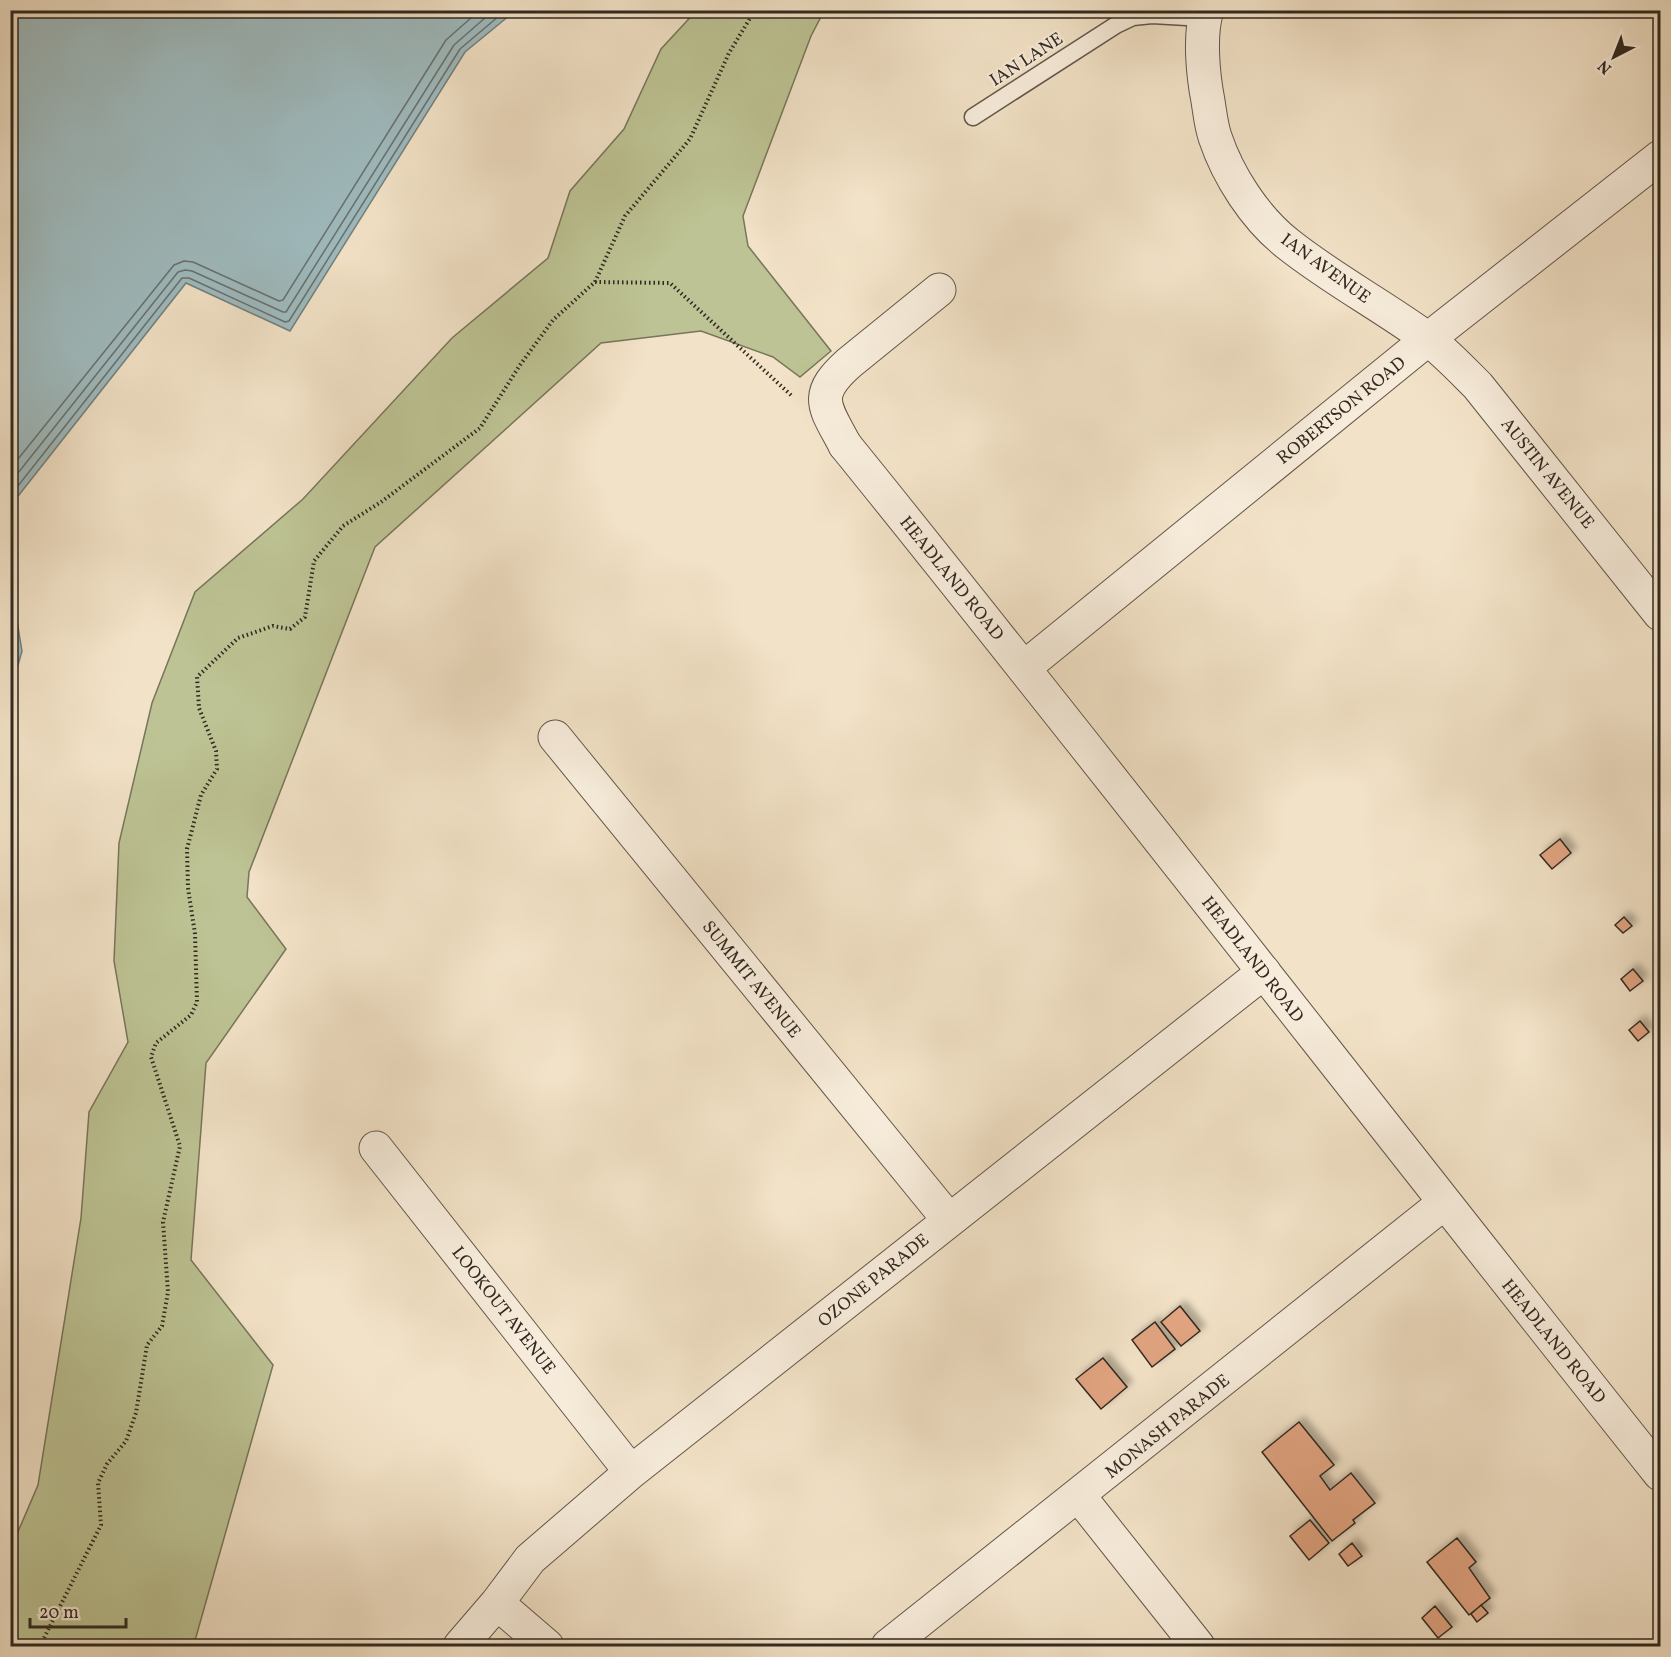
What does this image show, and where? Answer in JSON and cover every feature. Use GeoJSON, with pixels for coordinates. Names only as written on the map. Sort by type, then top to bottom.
{"type":"FeatureCollection","features":[{"type":"Feature","properties":{"kind":"street","name":"IAN AVENUE"},"geometry":{"type":"LineString","coordinates":[[1205,14],[1203,56],[1206,92],[1214,136],[1232,176],[1258,214],[1287,244],[1428,339]]}},
{"type":"Feature","properties":{"kind":"street","name":"ROBERTSON ROAD"},"geometry":{"type":"LineString","coordinates":[[1025,668],[1428,339],[1660,157]]}},
{"type":"Feature","properties":{"kind":"street","name":"HEADLAND ROAD"},"geometry":{"type":"LineString","coordinates":[[939,290],[849,363],[829,384],[825,395],[825,405],[845,445],[1025,668],[1444,1203],[1660,1474]]}},
{"type":"Feature","properties":{"kind":"street","name":"AUSTIN AVENUE"},"geometry":{"type":"LineString","coordinates":[[1428,339],[1478,386],[1660,614]]}},
{"type":"Feature","properties":{"kind":"street","name":"SUMMIT AVENUE"},"geometry":{"type":"LineString","coordinates":[[555,737],[949,1220]]}},
{"type":"Feature","properties":{"kind":"street","name":"OZONE PARADE"},"geometry":{"type":"LineString","coordinates":[[497,1603],[530,1559],[632,1473],[1264,972]]}},
{"type":"Feature","properties":{"kind":"street","name":"LOOKOUT AVENUE"},"geometry":{"type":"LineString","coordinates":[[376,1148],[632,1473]]}},
{"type":"Feature","properties":{"kind":"street","name":"MONASH PARADE"},"geometry":{"type":"LineString","coordinates":[[888,1647],[1444,1203]]}},
{"type":"Feature","properties":{"kind":"street"},"geometry":{"type":"LineString","coordinates":[[1079,1496],[1198,1647]]}},
{"type":"Feature","properties":{"kind":"street"},"geometry":{"type":"LineString","coordinates":[[460,1647],[497,1603],[547,1647]]}},
{"type":"Feature","properties":{"kind":"lane","name":"IAN LANE"},"geometry":{"type":"LineString","coordinates":[[973,117],[1116,25],[1133,17],[1205,14]]}},
{"type":"Feature","properties":{"kind":"path"},"geometry":{"type":"LineString","coordinates":[[40,1647],[100,1525],[98,1483],[107,1464],[126,1441],[136,1413],[147,1345],[162,1326],[168,1292],[163,1222],[180,1146],[151,1057],[156,1043],[190,1015],[197,1002],[195,934],[188,888],[188,849],[201,795],[218,769],[216,751],[199,708],[197,677],[238,638],[273,626],[290,629],[305,617],[314,561],[343,526],[381,502],[480,428],[520,365],[553,321],[595,282],[625,216],[690,139],[729,53],[755,10]]}},
{"type":"Feature","properties":{"kind":"path"},"geometry":{"type":"LineString","coordinates":[[595,282],[670,283],[801,405]]}},
{"type":"Feature","properties":{"kind":"green space"},"geometry":{"type":"Polygon","coordinates":[[[697,10],[824,11],[811,36],[743,216],[748,246],[831,351],[800,377],[773,357],[701,331],[601,343],[375,547],[249,872],[247,897],[286,949],[206,1063],[191,1260],[273,1365],[196,1637],[192,1646],[11,1646],[11,1548],[38,1485],[81,1218],[89,1112],[128,1042],[114,961],[119,843],[152,703],[195,592],[303,499],[452,338],[548,258],[570,191],[624,129],[661,49],[697,10]]]}},
{"type":"Feature","properties":{"kind":"water"},"geometry":{"type":"Polygon","coordinates":[[[11,10],[515,11],[465,52],[290,331],[186,283],[11,505],[11,10]]]}},
{"type":"Feature","properties":{"kind":"water"},"geometry":{"type":"Polygon","coordinates":[[[11,585],[22,651],[11,690],[10,689],[11,585]]]}},
{"type":"Feature","properties":{"kind":"building"},"geometry":{"type":"Polygon","coordinates":[[[1560,839],[1571,853],[1552,869],[1540,855],[1560,839]]]}},
{"type":"Feature","properties":{"kind":"building"},"geometry":{"type":"Polygon","coordinates":[[[1624,917],[1632,926],[1623,933],[1615,925],[1624,917]]]}},
{"type":"Feature","properties":{"kind":"building"},"geometry":{"type":"Polygon","coordinates":[[[1633,969],[1643,981],[1630,991],[1621,979],[1633,969]]]}},
{"type":"Feature","properties":{"kind":"building"},"geometry":{"type":"Polygon","coordinates":[[[1640,1021],[1649,1032],[1638,1041],[1629,1030],[1640,1021]]]}},
{"type":"Feature","properties":{"kind":"building"},"geometry":{"type":"Polygon","coordinates":[[[1180,1306],[1200,1331],[1181,1346],[1161,1322],[1180,1306]]]}},
{"type":"Feature","properties":{"kind":"building"},"geometry":{"type":"Polygon","coordinates":[[[1155,1322],[1175,1349],[1152,1367],[1132,1340],[1155,1322]]]}},
{"type":"Feature","properties":{"kind":"building"},"geometry":{"type":"Polygon","coordinates":[[[1103,1358],[1127,1387],[1101,1409],[1076,1379],[1103,1358]]]}},
{"type":"Feature","properties":{"kind":"building"},"geometry":{"type":"Polygon","coordinates":[[[1299,1422],[1334,1465],[1320,1476],[1330,1490],[1351,1473],[1375,1503],[1353,1520],[1355,1523],[1332,1541],[1262,1452],[1299,1422]]]}},
{"type":"Feature","properties":{"kind":"building"},"geometry":{"type":"Polygon","coordinates":[[[1310,1520],[1329,1543],[1309,1560],[1290,1536],[1310,1520]]]}},
{"type":"Feature","properties":{"kind":"building"},"geometry":{"type":"Polygon","coordinates":[[[1457,1538],[1476,1562],[1469,1568],[1490,1598],[1469,1615],[1427,1562],[1457,1538]]]}},
{"type":"Feature","properties":{"kind":"building"},"geometry":{"type":"Polygon","coordinates":[[[1352,1543],[1362,1556],[1348,1566],[1339,1554],[1352,1543]]]}},
{"type":"Feature","properties":{"kind":"building"},"geometry":{"type":"Polygon","coordinates":[[[1481,1605],[1488,1613],[1477,1622],[1471,1614],[1481,1605]]]}},
{"type":"Feature","properties":{"kind":"building"},"geometry":{"type":"Polygon","coordinates":[[[1435,1606],[1452,1627],[1438,1638],[1422,1618],[1435,1606]]]}}]}
